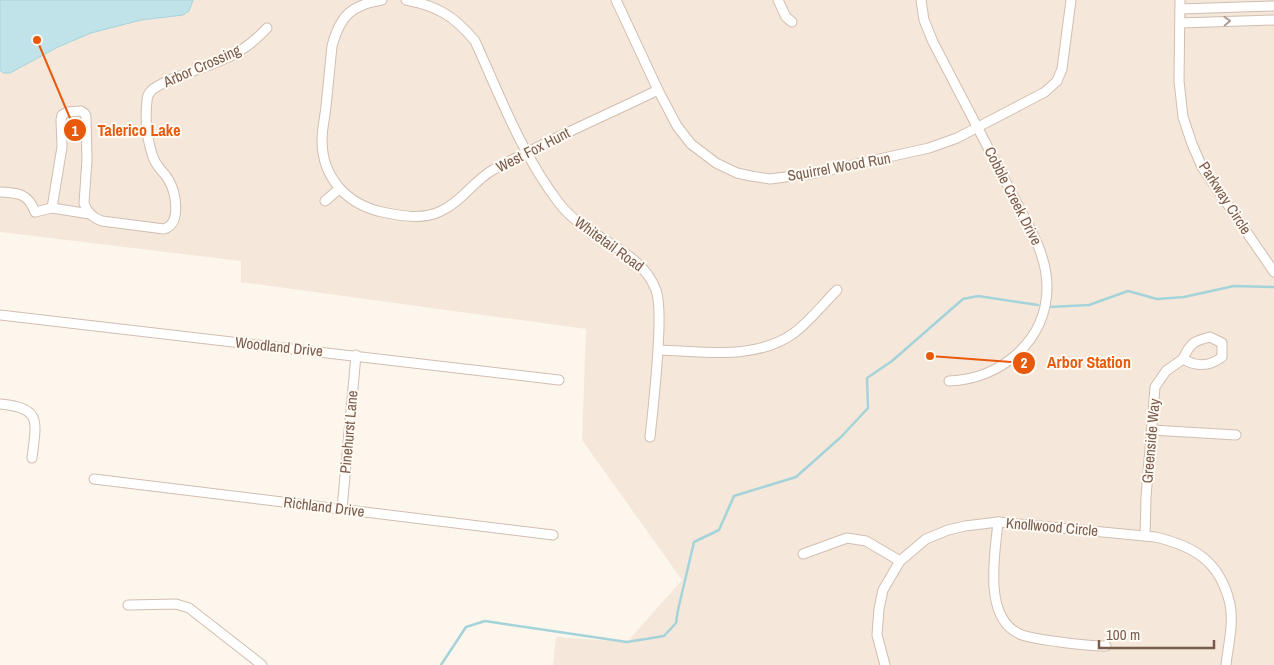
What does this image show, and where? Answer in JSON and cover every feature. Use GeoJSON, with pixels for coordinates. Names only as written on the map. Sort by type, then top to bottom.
{"type":"FeatureCollection","features":[{"type":"Feature","properties":{"kind":"street"},"geometry":{"type":"LineString","coordinates":[[325,201],[339,189],[331,178],[324,160],[322,140],[332,46],[335,35],[348,13],[356,7],[382,0]]}},
{"type":"Feature","properties":{"kind":"street","name":"Whitetail Road"},"geometry":{"type":"LineString","coordinates":[[406,0],[432,6],[450,15],[462,26],[475,41],[527,152],[567,213],[580,224],[638,262],[649,274],[659,302],[659,350],[650,437]]}},
{"type":"Feature","properties":{"kind":"street","name":"Squirrel Wood Run"},"geometry":{"type":"LineString","coordinates":[[616,0],[658,90],[677,126],[691,144],[716,163],[737,173],[770,179],[816,173],[902,156],[929,148],[957,138],[1045,92],[1057,81],[1062,68],[1071,0]]}},
{"type":"Feature","properties":{"kind":"street"},"geometry":{"type":"LineString","coordinates":[[778,0],[786,17],[792,22]]}},
{"type":"Feature","properties":{"kind":"street","name":"Cobble Creek Drive"},"geometry":{"type":"LineString","coordinates":[[921,0],[924,20],[933,42],[1042,254],[1047,274],[1047,288],[1039,323],[1014,357],[992,372],[949,381]]}},
{"type":"Feature","properties":{"kind":"street"},"geometry":{"type":"LineString","coordinates":[[1180,4],[1274,6]]}},
{"type":"Feature","properties":{"kind":"street","name":"Parkway Circle"},"geometry":{"type":"LineString","coordinates":[[1180,4],[1180,81],[1183,117],[1192,144],[1202,167],[1274,272]]}},
{"type":"Feature","properties":{"kind":"street"},"geometry":{"type":"LineString","coordinates":[[1180,23],[1274,20]]}},
{"type":"Feature","properties":{"kind":"street","name":"Arbor Crossing"},"geometry":{"type":"LineString","coordinates":[[90,214],[102,222],[139,227],[164,229],[173,224],[174,191],[168,179],[158,168],[150,146],[147,122],[148,95],[152,90],[165,82],[224,59],[239,51],[254,42],[267,28]]}},
{"type":"Feature","properties":{"kind":"street","name":"West Fox Hunt"},"geometry":{"type":"LineString","coordinates":[[339,189],[358,204],[372,210],[392,214],[429,216],[453,204],[477,180],[491,171],[658,90]]}},
{"type":"Feature","properties":{"kind":"street"},"geometry":{"type":"LineString","coordinates":[[52,208],[62,147],[62,115],[72,110],[81,111],[85,114],[86,118],[87,160],[84,203],[90,214]]}},
{"type":"Feature","properties":{"kind":"street"},"geometry":{"type":"LineString","coordinates":[[0,192],[25,196],[32,202],[35,212],[52,208],[90,214]]}},
{"type":"Feature","properties":{"kind":"street"},"geometry":{"type":"LineString","coordinates":[[659,350],[736,352],[763,349],[793,334],[838,290]]}},
{"type":"Feature","properties":{"kind":"street","name":"Woodland Drive"},"geometry":{"type":"LineString","coordinates":[[0,315],[559,380]]}},
{"type":"Feature","properties":{"kind":"street","name":"Pinehurst Lane"},"geometry":{"type":"LineString","coordinates":[[342,510],[356,355]]}},
{"type":"Feature","properties":{"kind":"street","name":"Greenside Way"},"geometry":{"type":"LineString","coordinates":[[1145,536],[1146,489],[1155,387],[1166,371],[1183,359]]}},
{"type":"Feature","properties":{"kind":"street"},"geometry":{"type":"LineString","coordinates":[[0,404],[18,406],[30,413],[35,432],[32,458]]}},
{"type":"Feature","properties":{"kind":"street"},"geometry":{"type":"LineString","coordinates":[[1152,430],[1236,436]]}},
{"type":"Feature","properties":{"kind":"street","name":"Richland Drive"},"geometry":{"type":"LineString","coordinates":[[94,479],[553,535]]}},
{"type":"Feature","properties":{"kind":"street"},"geometry":{"type":"LineString","coordinates":[[998,522],[994,563],[994,599],[1007,625],[1020,634],[1040,639],[1106,646]]}},
{"type":"Feature","properties":{"kind":"street","name":"Knollwood Circle"},"geometry":{"type":"LineString","coordinates":[[885,665],[877,635],[879,609],[883,590],[900,561],[926,539],[948,530],[998,522],[1145,536],[1176,542],[1194,551],[1210,563],[1222,582],[1230,604],[1231,623],[1226,665]]}},
{"type":"Feature","properties":{"kind":"street"},"geometry":{"type":"LineString","coordinates":[[803,554],[847,538],[866,541],[900,561]]}},
{"type":"Feature","properties":{"kind":"street"},"geometry":{"type":"LineString","coordinates":[[128,605],[176,604],[189,608],[262,665]]}},
{"type":"Feature","properties":{"kind":"shaded area"},"geometry":{"type":"Polygon","coordinates":[[[0,0],[1274,0],[1274,665],[553,665],[556,637],[627,642],[682,580],[582,440],[586,329],[241,282],[241,261],[0,232],[0,0]]]}},
{"type":"Feature","properties":{"kind":"water"},"geometry":{"type":"Polygon","coordinates":[[[0,0],[193,0],[189,11],[183,15],[141,20],[91,33],[58,47],[10,73],[3,73],[0,70],[0,0]]]}},
{"type":"Feature","properties":{"kind":"waterway"},"geometry":{"type":"LineString","coordinates":[[1049,307],[1089,305],[1128,291],[1157,299],[1184,297],[1234,286],[1274,287]]}},
{"type":"Feature","properties":{"kind":"waterway"},"geometry":{"type":"LineString","coordinates":[[441,665],[466,627],[485,621],[627,642],[664,636],[676,623],[694,542],[719,530],[734,496],[796,477],[841,437],[868,408],[867,378],[892,361],[963,299],[978,296],[1038,305]]}},
{"type":"Feature","properties":{"kind":"place","name":"Talerico Lake"},"geometry":{"type":"Point","coordinates":[37,40]}},
{"type":"Feature","properties":{"kind":"place","name":"Arbor Station"},"geometry":{"type":"Point","coordinates":[930,356]}}]}
